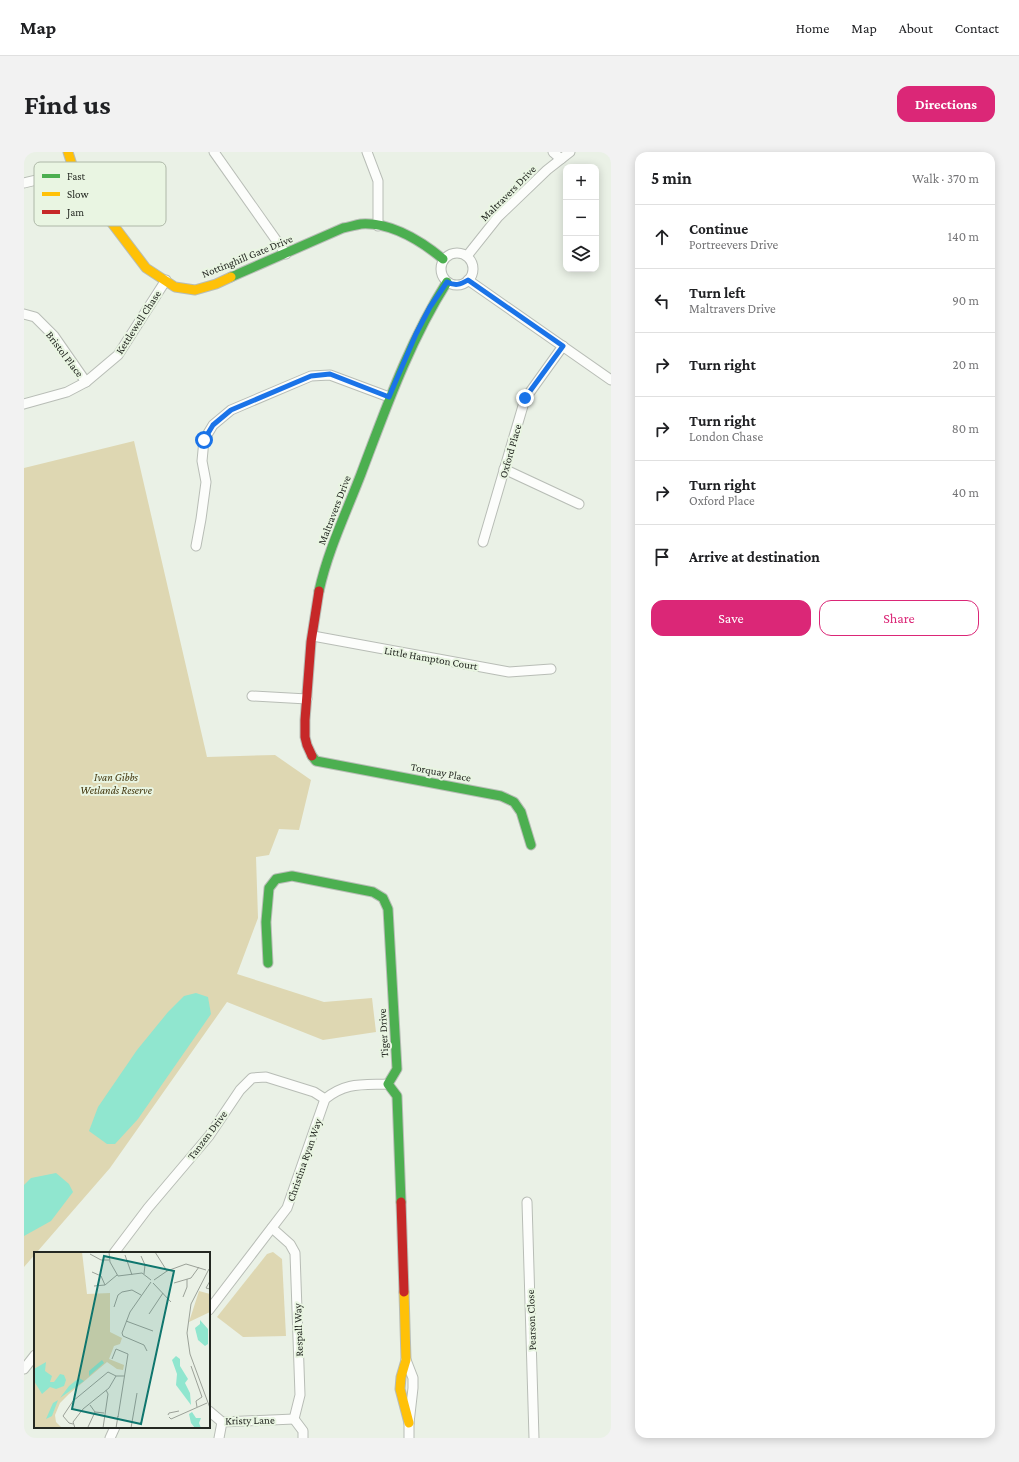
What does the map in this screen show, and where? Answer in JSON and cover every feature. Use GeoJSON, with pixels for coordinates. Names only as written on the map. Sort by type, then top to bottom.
{"type":"FeatureCollection","features":[{"type":"Feature","properties":{"kind":"street","name":"Nottinghill Gate Drive"},"geometry":{"type":"LineString","coordinates":[[68,152],[71,162]]}},
{"type":"Feature","properties":{"kind":"street"},"geometry":{"type":"LineString","coordinates":[[214,152],[286,254]]}},
{"type":"Feature","properties":{"kind":"street"},"geometry":{"type":"LineString","coordinates":[[368,152],[378,181],[378,226]]}},
{"type":"Feature","properties":{"kind":"street"},"geometry":{"type":"LineString","coordinates":[[553,152],[561,159]]}},
{"type":"Feature","properties":{"kind":"street","name":"Maltravers Drive"},"geometry":{"type":"LineString","coordinates":[[466,256],[498,217],[570,152]]}},
{"type":"Feature","properties":{"kind":"street"},"geometry":{"type":"LineString","coordinates":[[24,183],[34,181]]}},
{"type":"Feature","properties":{"kind":"street","name":"Nottinghill Gate Drive"},"geometry":{"type":"LineString","coordinates":[[114,226],[146,268],[175,287],[195,290],[216,284],[343,228],[362,224],[388,227],[407,235],[427,246],[443,259]]}},
{"type":"Feature","properties":{"kind":"street"},"geometry":{"type":"LineString","coordinates":[[454,252],[461,253],[471,261],[473,267],[472,274],[468,280],[462,284],[454,285],[447,282],[441,276],[440,267],[443,259],[454,252]]}},
{"type":"Feature","properties":{"kind":"street","name":"Kettlewell Chase"},"geometry":{"type":"LineString","coordinates":[[24,404],[67,392],[86,382],[118,355],[166,280]]}},
{"type":"Feature","properties":{"kind":"street"},"geometry":{"type":"LineString","coordinates":[[468,280],[611,380]]}},
{"type":"Feature","properties":{"kind":"street","name":"Maltravers Drive"},"geometry":{"type":"LineString","coordinates":[[316,761],[310,754],[304,739],[312,636],[317,603],[328,557],[389,397],[416,334],[430,307],[447,282]]}},
{"type":"Feature","properties":{"kind":"street","name":"Bristol Place"},"geometry":{"type":"LineString","coordinates":[[24,314],[35,317],[54,336],[86,382]]}},
{"type":"Feature","properties":{"kind":"street","name":"Oxford Place"},"geometry":{"type":"LineString","coordinates":[[483,542],[525,398],[563,346]]}},
{"type":"Feature","properties":{"kind":"street"},"geometry":{"type":"LineString","coordinates":[[196,546],[202,519],[206,482],[202,461],[204,440],[213,425],[231,410],[311,376],[330,374],[389,397]]}},
{"type":"Feature","properties":{"kind":"street"},"geometry":{"type":"LineString","coordinates":[[504,469],[579,504]]}},
{"type":"Feature","properties":{"kind":"street","name":"Little Hampton Court"},"geometry":{"type":"LineString","coordinates":[[312,636],[509,672],[551,669]]}},
{"type":"Feature","properties":{"kind":"street"},"geometry":{"type":"LineString","coordinates":[[252,696],[307,699]]}},
{"type":"Feature","properties":{"kind":"street","name":"Torquay Place"},"geometry":{"type":"LineString","coordinates":[[316,761],[501,796],[514,802],[521,812],[532,845]]}},
{"type":"Feature","properties":{"kind":"street","name":"Tiger Drive"},"geometry":{"type":"LineString","coordinates":[[268,963],[266,922],[269,888],[276,879],[292,876],[373,892],[383,898],[388,909],[396,1069],[388,1084]]}},
{"type":"Feature","properties":{"kind":"street","name":"Tanzen Drive"},"geometry":{"type":"LineString","coordinates":[[115,1252],[148,1208],[209,1136],[240,1090],[252,1078],[266,1077],[314,1092],[325,1099]]}},
{"type":"Feature","properties":{"kind":"street"},"geometry":{"type":"LineString","coordinates":[[325,1099],[334,1092],[348,1086],[388,1084],[397,1096],[406,1360],[401,1378],[400,1389],[409,1424]]}},
{"type":"Feature","properties":{"kind":"street","name":"Christina Ryan Way"},"geometry":{"type":"LineString","coordinates":[[210,1309],[287,1208],[325,1099]]}},
{"type":"Feature","properties":{"kind":"street","name":"Pearson Close"},"geometry":{"type":"LineString","coordinates":[[527,1202],[534,1438]]}},
{"type":"Feature","properties":{"kind":"street","name":"Respall Way"},"geometry":{"type":"LineString","coordinates":[[272,1228],[290,1244],[295,1253],[300,1395],[294,1419]]}},
{"type":"Feature","properties":{"kind":"street"},"geometry":{"type":"LineString","coordinates":[[24,1369],[34,1356]]}},
{"type":"Feature","properties":{"kind":"street"},"geometry":{"type":"LineString","coordinates":[[406,1360],[413,1378],[409,1438]]}},
{"type":"Feature","properties":{"kind":"street","name":"Kristy Lane"},"geometry":{"type":"LineString","coordinates":[[210,1412],[222,1422],[294,1419]]}},
{"type":"Feature","properties":{"kind":"street"},"geometry":{"type":"LineString","coordinates":[[294,1419],[303,1431],[303,1438]]}},
{"type":"Feature","properties":{"kind":"street"},"geometry":{"type":"LineString","coordinates":[[218,1438],[222,1422]]}},
{"type":"Feature","properties":{"kind":"street"},"geometry":{"type":"LineString","coordinates":[[110,1438],[115,1428]]}},
{"type":"Feature","properties":{"kind":"green space","name":"Ivan Gibbs Wetlands Reserve"},"geometry":{"type":"Polygon","coordinates":[[[134,441],[207,757],[275,755],[311,780],[299,830],[279,829],[269,855],[256,857],[258,918],[237,974],[324,1002],[372,998],[376,1032],[323,1040],[227,1002],[110,1168],[37,1252],[34,1252],[34,1255],[24,1267],[24,468],[134,441]]]}},
{"type":"Feature","properties":{"kind":"green space"},"geometry":{"type":"Polygon","coordinates":[[[273,1252],[282,1259],[286,1336],[243,1337],[217,1317],[267,1254],[273,1252]]]}},
{"type":"Feature","properties":{"kind":"shaded area"},"geometry":{"type":"Polygon","coordinates":[[[196,993],[208,997],[211,1014],[138,1119],[115,1144],[107,1144],[89,1131],[98,1107],[137,1050],[168,1012],[184,996],[196,993]]]}},
{"type":"Feature","properties":{"kind":"shaded area"},"geometry":{"type":"Polygon","coordinates":[[[56,1173],[69,1184],[73,1192],[51,1221],[24,1236],[24,1185],[31,1178],[56,1173]]]}},
{"type":"Feature","properties":{"kind":"traffic: fast"},"geometry":{"type":"LineString","coordinates":[[231,277],[343,228],[361,224],[372,224],[394,229],[415,239],[443,259]]}},
{"type":"Feature","properties":{"kind":"traffic: fast"},"geometry":{"type":"LineString","coordinates":[[319,591],[332,546],[389,400],[421,328],[447,282]]}},
{"type":"Feature","properties":{"kind":"traffic: fast"},"geometry":{"type":"LineString","coordinates":[[312,756],[316,761],[501,796],[514,802],[521,812],[531,845]]}},
{"type":"Feature","properties":{"kind":"traffic: fast"},"geometry":{"type":"LineString","coordinates":[[268,963],[266,922],[269,888],[276,879],[292,876],[373,892],[383,898],[388,909],[397,1069],[388,1084],[397,1096],[401,1202]]}},
{"type":"Feature","properties":{"kind":"traffic: slow"},"geometry":{"type":"LineString","coordinates":[[68,152],[71,162]]}},
{"type":"Feature","properties":{"kind":"traffic: slow"},"geometry":{"type":"LineString","coordinates":[[114,226],[146,268],[175,287],[195,290],[216,284],[231,277]]}},
{"type":"Feature","properties":{"kind":"traffic: slow"},"geometry":{"type":"LineString","coordinates":[[404,1292],[406,1360],[401,1377],[400,1389],[409,1423]]}},
{"type":"Feature","properties":{"kind":"traffic: jam"},"geometry":{"type":"LineString","coordinates":[[312,756],[305,737],[305,720],[311,642],[319,591]]}},
{"type":"Feature","properties":{"kind":"traffic: jam"},"geometry":{"type":"LineString","coordinates":[[401,1202],[404,1292]]}},
{"type":"Feature","properties":{"kind":"route"},"geometry":{"type":"LineString","coordinates":[[204,440],[213,425],[231,410],[311,376],[330,374],[389,397],[416,334],[430,307],[447,282],[454,285],[462,284],[468,280],[563,346],[525,398]]}}]}
